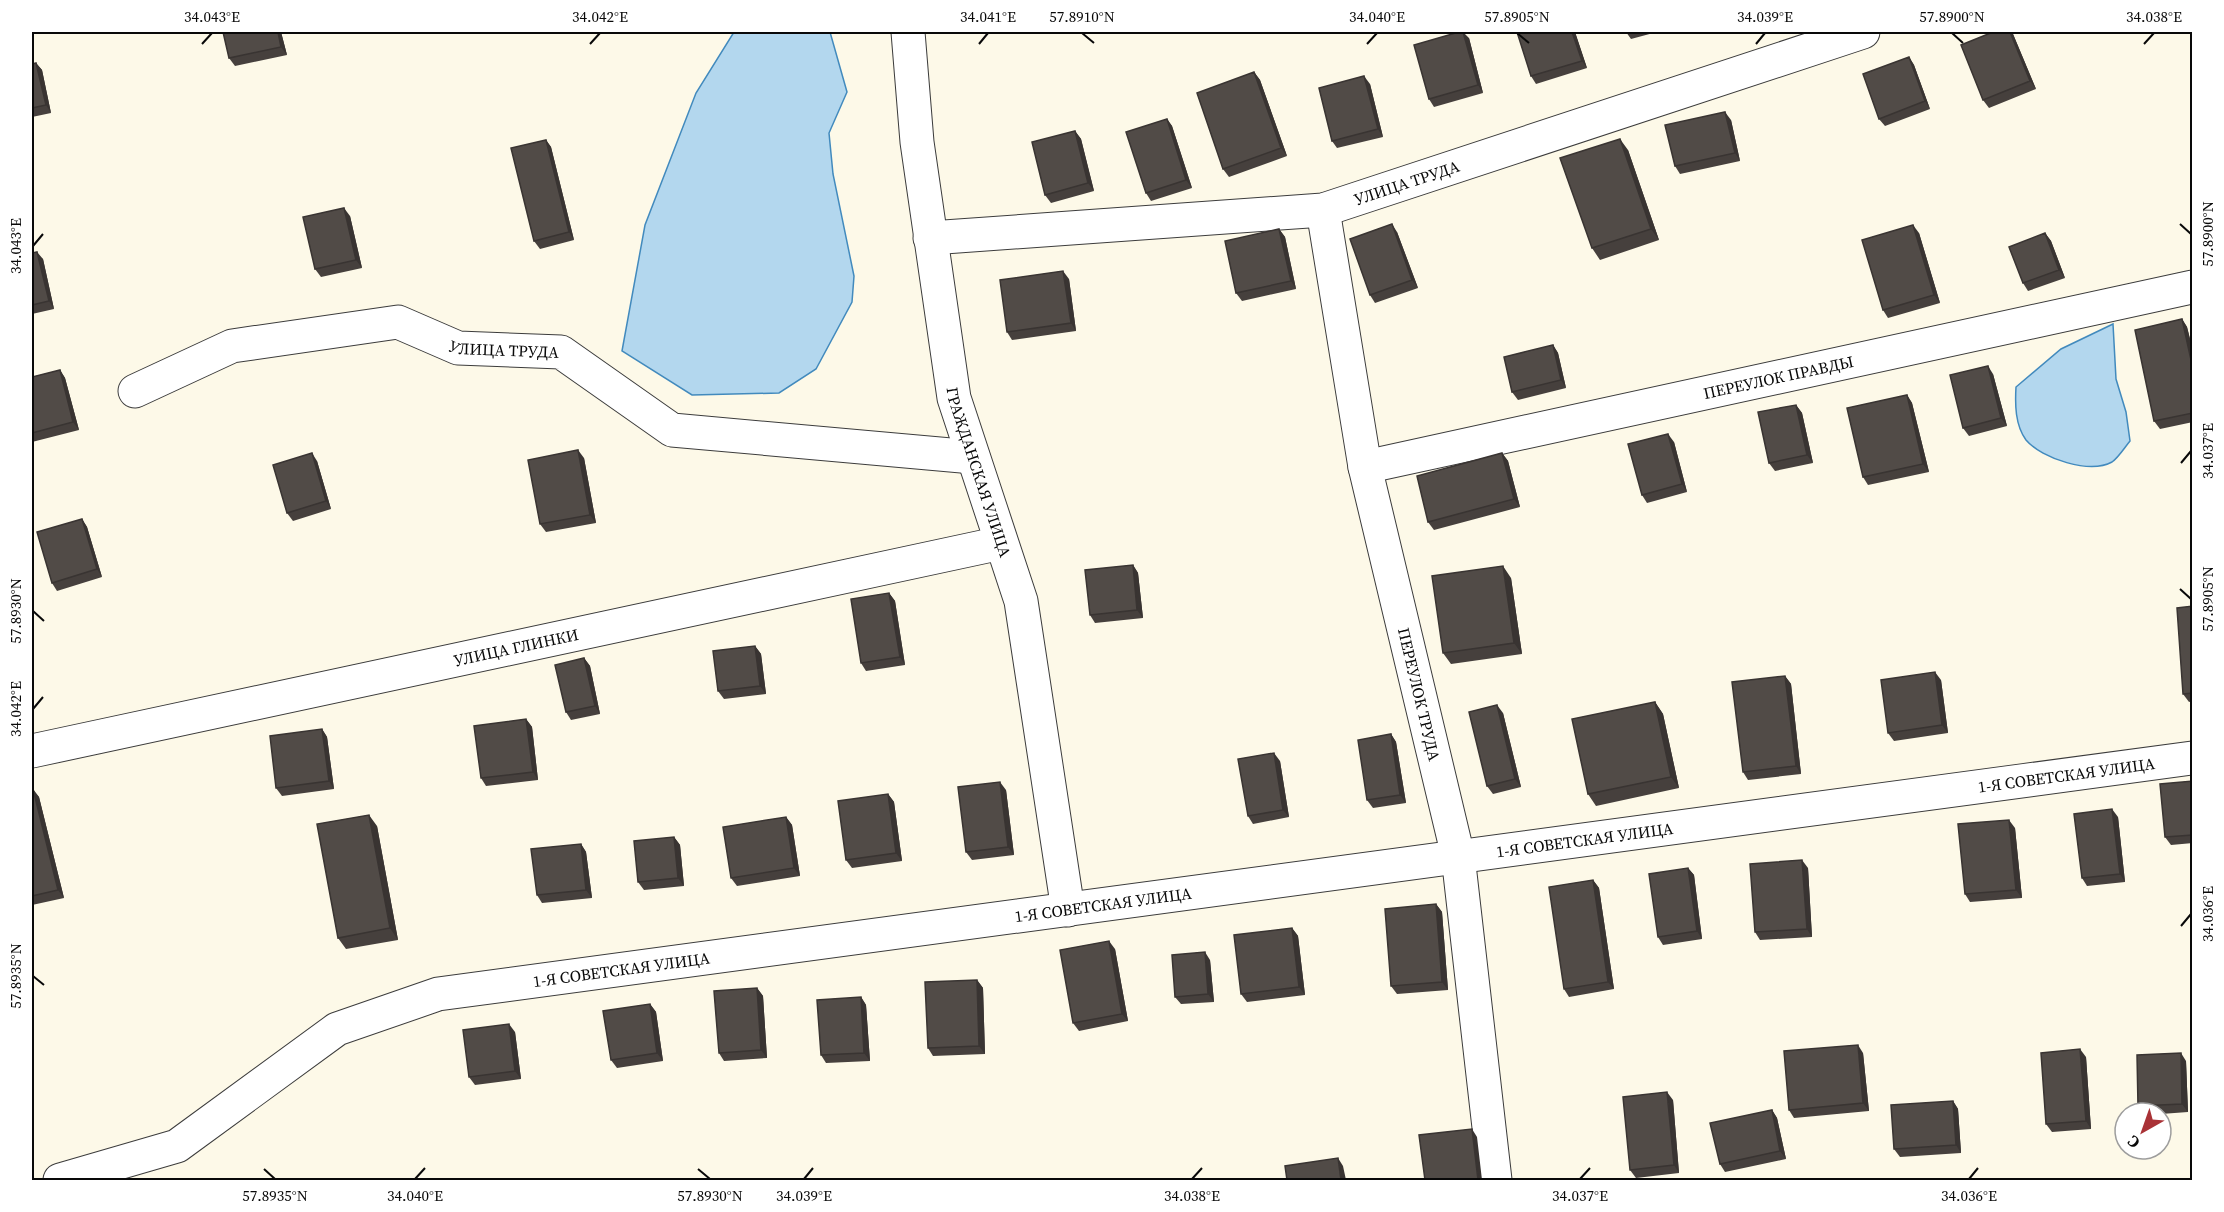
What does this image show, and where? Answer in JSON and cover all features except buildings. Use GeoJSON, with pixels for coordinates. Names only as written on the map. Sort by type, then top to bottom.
{"type":"FeatureCollection","features":[{"type":"Feature","properties":{"kind":"street","name":"ГРАЖДАНСКАЯ УЛИЦА"},"geometry":{"type":"LineString","coordinates":[[908,32],[917,142],[954,398],[1021,601],[1068,910]]}},
{"type":"Feature","properties":{"kind":"street","name":"УЛИЦА ТРУДА"},"geometry":{"type":"LineString","coordinates":[[930,238],[1323,210],[1863,32]]}},
{"type":"Feature","properties":{"kind":"street","name":"ПЕРЕУЛОК ТРУДА"},"geometry":{"type":"LineString","coordinates":[[1323,210],[1365,467],[1458,856],[1495,1180]]}},
{"type":"Feature","properties":{"kind":"street","name":"ПЕРЕУЛОК ПРАВДЫ"},"geometry":{"type":"LineString","coordinates":[[1365,467],[2193,287]]}},
{"type":"Feature","properties":{"kind":"street","name":"УЛИЦА ТРУДА"},"geometry":{"type":"LineString","coordinates":[[135,391],[232,346],[399,322],[458,348],[561,352],[672,430],[973,457]]}},
{"type":"Feature","properties":{"kind":"street","name":"УЛИЦА ГЛИНКИ"},"geometry":{"type":"LineString","coordinates":[[32,751],[1001,543]]}},
{"type":"Feature","properties":{"kind":"street","name":"1-Я СОВЕТСКАЯ УЛИЦА"},"geometry":{"type":"LineString","coordinates":[[60,1180],[177,1146],[338,1029],[438,994],[2193,758]]}},
{"type":"Feature","properties":{"kind":"water"},"geometry":{"type":"Polygon","coordinates":[[[734,32],[830,32],[847,92],[829,133],[833,174],[854,276],[852,302],[816,369],[779,393],[692,395],[622,351],[645,225],[696,93],[734,32]]]}},
{"type":"Feature","properties":{"kind":"water"},"geometry":{"type":"Polygon","coordinates":[[[2113,324],[2116,379],[2126,412],[2130,441],[2112,462],[2103,465],[2067,463],[2043,453],[2033,447],[2022,434],[2016,407],[2016,387],[2061,349],[2113,324]]]}}]}
